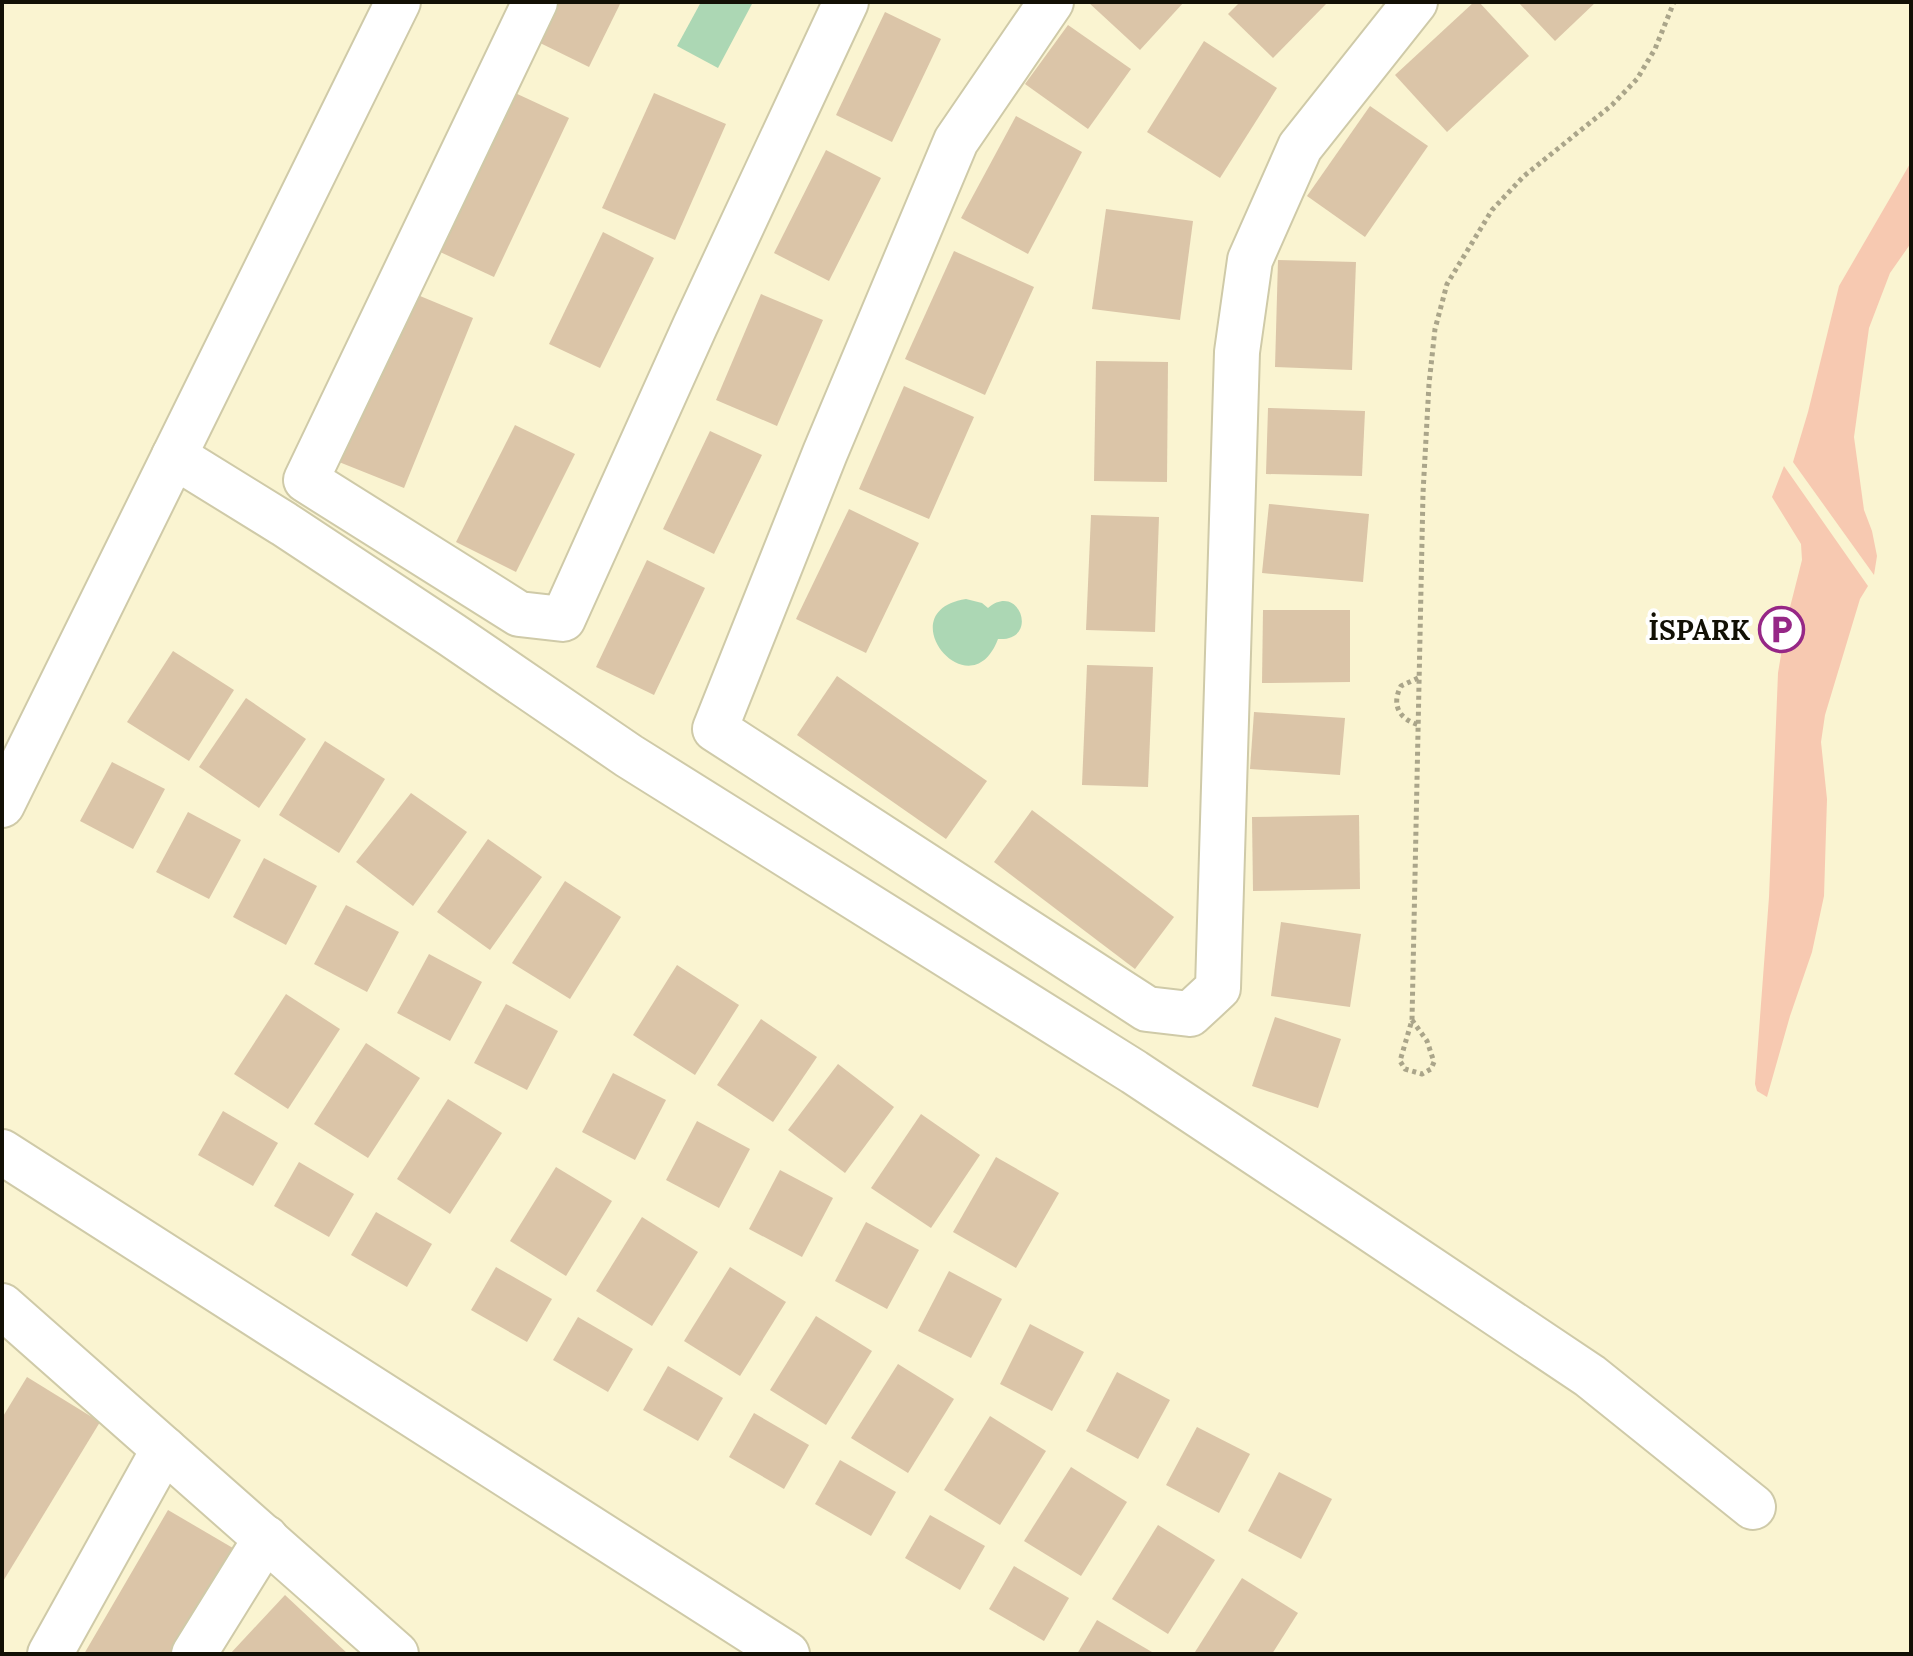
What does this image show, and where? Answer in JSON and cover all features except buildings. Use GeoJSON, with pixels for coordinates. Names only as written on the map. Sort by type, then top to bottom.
{"type":"FeatureCollection","features":[{"type":"Feature","properties":{"kind":"street"},"geometry":{"type":"LineString","coordinates":[[2,805],[398,2]]}},
{"type":"Feature","properties":{"kind":"street"},"geometry":{"type":"LineString","coordinates":[[535,2],[306,480],[519,614],[563,619],[846,2]]}},
{"type":"Feature","properties":{"kind":"street"},"geometry":{"type":"LineString","coordinates":[[1051,2],[956,141],[825,453],[715,729],[1147,1009],[1190,1014],[1218,988],[1237,352],[1250,260],[1300,147],[1415,2]]}},
{"type":"Feature","properties":{"kind":"street"},"geometry":{"type":"LineString","coordinates":[[174,456],[426,617],[629,756],[1134,1072],[1370,1229],[1590,1376],[1753,1507]]}},
{"type":"Feature","properties":{"kind":"street"},"geometry":{"type":"LineString","coordinates":[[2,1152],[787,1654]]}},
{"type":"Feature","properties":{"kind":"street"},"geometry":{"type":"LineString","coordinates":[[2,1306],[396,1654]]}},
{"type":"Feature","properties":{"kind":"street"},"geometry":{"type":"LineString","coordinates":[[50,1654],[164,1449]]}},
{"type":"Feature","properties":{"kind":"street"},"geometry":{"type":"LineString","coordinates":[[194,1654],[266,1538]]}},
{"type":"Feature","properties":{"kind":"path"},"geometry":{"type":"LineString","coordinates":[[1412,1020],[1427,1041],[1434,1062],[1431,1069],[1422,1074],[1405,1069],[1400,1061],[1412,1020],[1418,678],[1429,384],[1435,329],[1447,284],[1492,210],[1524,176],[1612,105],[1637,79],[1655,49],[1674,2]]}},
{"type":"Feature","properties":{"kind":"path"},"geometry":{"type":"LineString","coordinates":[[1418,678],[1401,686],[1396,695],[1400,715],[1408,722],[1419,725]]}},
{"type":"Feature","properties":{"kind":"shaded area"},"geometry":{"type":"Polygon","coordinates":[[[701,2],[753,2],[718,68],[677,46],[701,2]]]}},
{"type":"Feature","properties":{"kind":"shaded area"},"geometry":{"type":"Polygon","coordinates":[[[1911,162],[1911,243],[1890,273],[1869,328],[1854,437],[1864,510],[1877,556],[1874,575],[1793,462],[1839,286],[1911,162]]]}},
{"type":"Feature","properties":{"kind":"shaded area"},"geometry":{"type":"Polygon","coordinates":[[[1784,466],[1868,586],[1860,599],[1825,715],[1821,742],[1827,799],[1824,896],[1812,952],[1767,1097],[1757,1091],[1755,1084],[1769,897],[1778,673],[1787,619],[1802,560],[1801,544],[1772,497],[1784,466]]]}},
{"type":"Feature","properties":{"kind":"shaded area"},"geometry":{"type":"Polygon","coordinates":[[[966,599],[988,608],[999,602],[1009,602],[1021,614],[1022,623],[1019,632],[998,639],[985,659],[970,666],[955,662],[942,651],[934,636],[934,621],[944,607],[966,599]]]}},
{"type":"Feature","properties":{"kind":"place","name":"İSPARK"},"geometry":{"type":"Point","coordinates":[1781,630]}}]}
